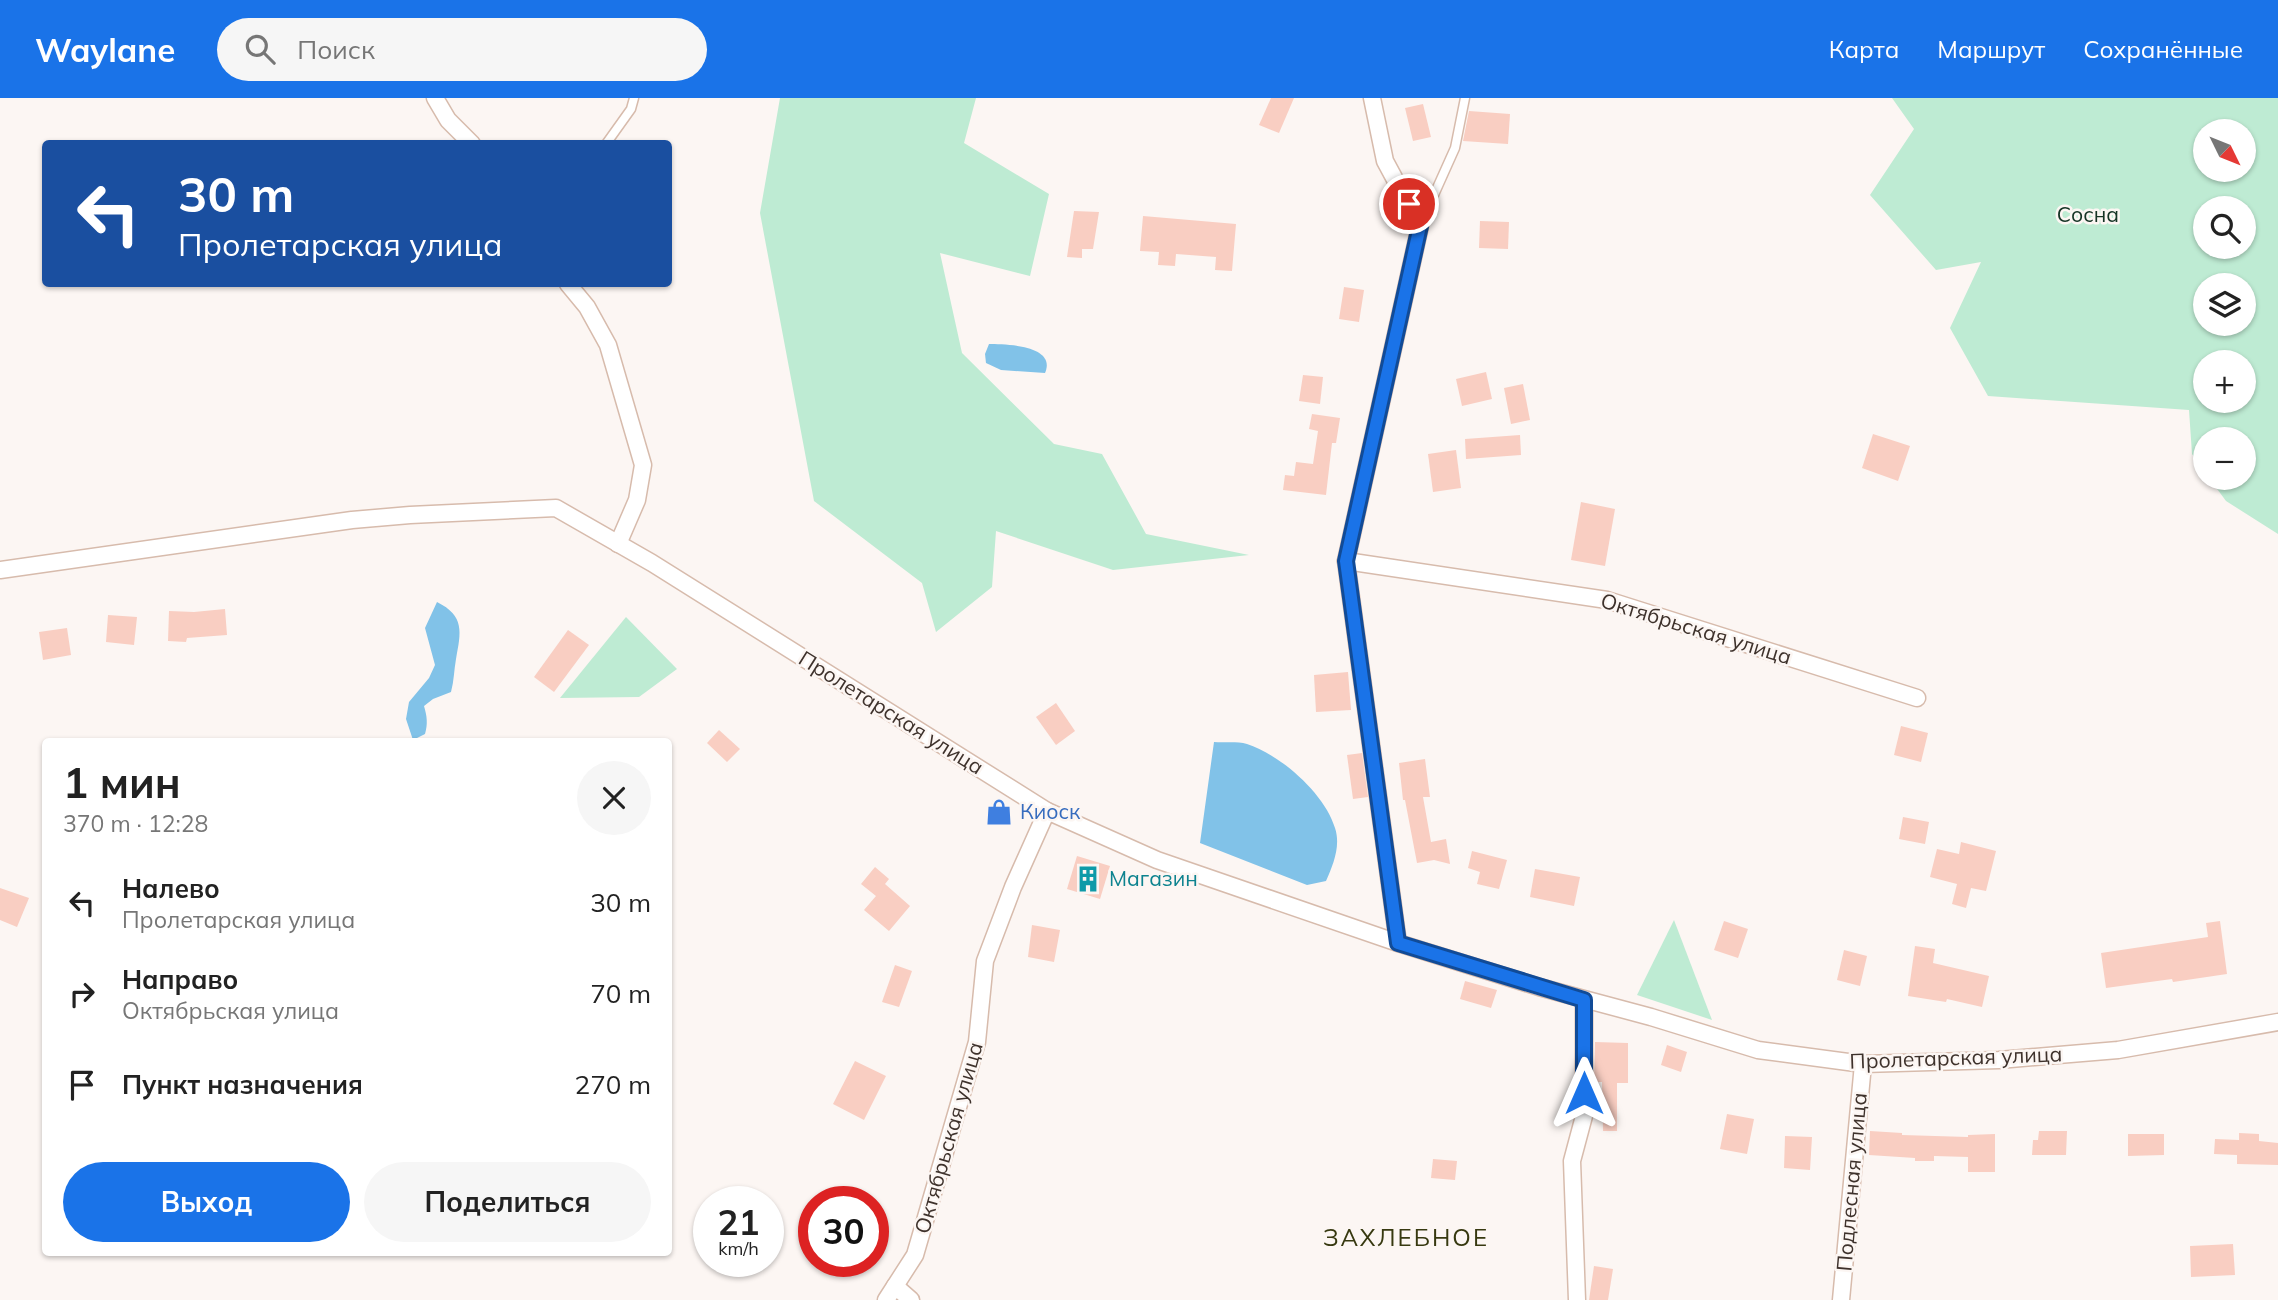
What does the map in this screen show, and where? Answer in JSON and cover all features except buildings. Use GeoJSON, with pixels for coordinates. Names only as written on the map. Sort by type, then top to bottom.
{"type":"FeatureCollection","features":[{"type":"Feature","properties":{"kind":"street"},"geometry":{"type":"LineString","coordinates":[[435,98],[448,120],[468,140]]}},
{"type":"Feature","properties":{"kind":"street"},"geometry":{"type":"LineString","coordinates":[[1372,98],[1385,161],[1420,226],[1346,561],[1398,943]]}},
{"type":"Feature","properties":{"kind":"street"},"geometry":{"type":"LineString","coordinates":[[570,287],[587,307],[608,345],[643,465],[637,500],[618,544]]}},
{"type":"Feature","properties":{"kind":"street","name":"Пролетарская улица"},"geometry":{"type":"LineString","coordinates":[[0,570],[352,520],[556,508],[652,563],[1047,811],[1157,860],[1398,943],[1584,1000],[1651,1017],[1758,1050],[1863,1065],[1999,1060],[2118,1050],[2278,1022]]}},
{"type":"Feature","properties":{"kind":"street","name":"Октябрьская улица"},"geometry":{"type":"LineString","coordinates":[[1346,561],[1607,600],[1917,698]]}},
{"type":"Feature","properties":{"kind":"street","name":"Октябрьская улица"},"geometry":{"type":"LineString","coordinates":[[890,1293],[915,1255],[977,1042],[985,961],[1013,887],[1047,811]]}},
{"type":"Feature","properties":{"kind":"street"},"geometry":{"type":"LineString","coordinates":[[1577,1300],[1572,1161],[1584,1116],[1584,1000]]}},
{"type":"Feature","properties":{"kind":"street","name":"Подлесная улица"},"geometry":{"type":"LineString","coordinates":[[1841,1300],[1863,1065]]}},
{"type":"Feature","properties":{"kind":"street"},"geometry":{"type":"LineString","coordinates":[[890,1293],[911,1300]]}},
{"type":"Feature","properties":{"kind":"lane"},"geometry":{"type":"LineString","coordinates":[[609,140],[631,109],[634,98]]}},
{"type":"Feature","properties":{"kind":"lane"},"geometry":{"type":"LineString","coordinates":[[1420,226],[1455,148],[1465,98]]}},
{"type":"Feature","properties":{"kind":"green space"},"geometry":{"type":"Polygon","coordinates":[[[780,98],[976,98],[964,143],[1049,194],[1030,276],[940,253],[962,353],[1054,444],[1102,454],[1146,534],[1249,555],[1113,570],[996,531],[992,587],[936,632],[922,583],[814,501],[760,213],[780,98]]]}},
{"type":"Feature","properties":{"kind":"green space","name":"Сосна"},"geometry":{"type":"Polygon","coordinates":[[[1892,98],[2278,98],[2278,534],[2226,501],[2218,490],[2256,490],[2256,427],[2193,427],[2193,455],[2189,410],[1988,396],[1950,328],[1981,262],[1936,270],[1870,195],[1914,129],[1892,98]]]}},
{"type":"Feature","properties":{"kind":"green space"},"geometry":{"type":"Polygon","coordinates":[[[626,617],[677,669],[639,697],[560,698],[626,617]]]}},
{"type":"Feature","properties":{"kind":"green space"},"geometry":{"type":"Polygon","coordinates":[[[1674,920],[1712,1020],[1637,995],[1674,920]]]}},
{"type":"Feature","properties":{"kind":"water"},"geometry":{"type":"Polygon","coordinates":[[[989,344],[1017,346],[1037,352],[1044,357],[1047,364],[1045,373],[1001,370],[986,363],[985,354],[989,344]]]}},
{"type":"Feature","properties":{"kind":"water"},"geometry":{"type":"Polygon","coordinates":[[[437,602],[457,619],[460,633],[451,692],[424,706],[427,720],[425,734],[412,738],[406,719],[409,702],[429,678],[435,665],[425,628],[437,602]]]}},
{"type":"Feature","properties":{"kind":"water"},"geometry":{"type":"Polygon","coordinates":[[[1214,742],[1243,743],[1260,749],[1287,766],[1312,789],[1330,815],[1337,835],[1335,855],[1326,881],[1307,885],[1200,843],[1214,742]]]}},
{"type":"Feature","properties":{"kind":"place","name":"Киоск"},"geometry":{"type":"Point","coordinates":[999,812]}},
{"type":"Feature","properties":{"kind":"place","name":"Магазин"},"geometry":{"type":"Point","coordinates":[1088,879]}},
{"type":"Feature","properties":{"kind":"district","name":"ЗАХЛЕБНОЕ"},"geometry":{"type":"Point","coordinates":[1406,1238]}},
{"type":"Feature","properties":{"kind":"route"},"geometry":{"type":"LineString","coordinates":[[1409,204],[1420,226],[1346,561],[1398,943],[1584,1000],[1584,1093]]}}]}
